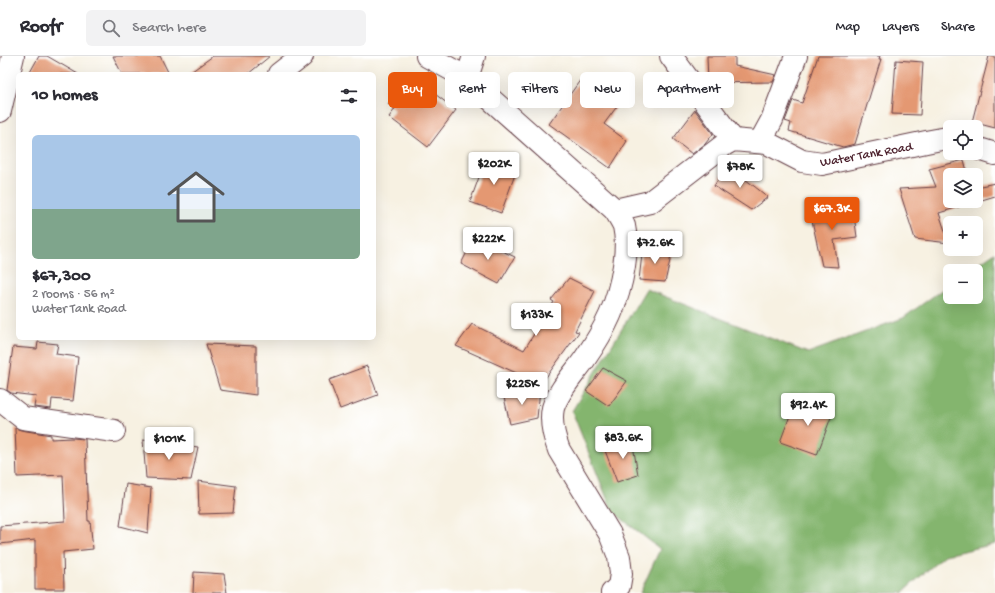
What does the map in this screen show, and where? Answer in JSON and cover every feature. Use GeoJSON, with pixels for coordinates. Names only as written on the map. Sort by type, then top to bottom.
{"type":"FeatureCollection","features":[{"type":"Feature","properties":{"kind":"main road"},"geometry":{"type":"LineString","coordinates":[[0,111],[13,56]]}},
{"type":"Feature","properties":{"kind":"main road"},"geometry":{"type":"LineString","coordinates":[[282,72],[302,56]]}},
{"type":"Feature","properties":{"kind":"main road"},"geometry":{"type":"LineString","coordinates":[[427,56],[456,72]]}},
{"type":"Feature","properties":{"kind":"main road"},"geometry":{"type":"LineString","coordinates":[[469,72],[474,56]]}},
{"type":"Feature","properties":{"kind":"main road"},"geometry":{"type":"LineString","coordinates":[[616,210],[650,202],[724,145],[733,140],[672,56]]}},
{"type":"Feature","properties":{"kind":"main road"},"geometry":{"type":"LineString","coordinates":[[760,142],[772,120],[796,56]]}},
{"type":"Feature","properties":{"kind":"main road"},"geometry":{"type":"LineString","coordinates":[[500,107],[616,210],[624,226],[626,249],[622,280],[617,300],[600,337],[560,393],[553,408],[552,422],[554,436],[559,450],[610,534],[619,557],[621,574],[619,586],[612,593]]}},
{"type":"Feature","properties":{"kind":"main road","name":"Water Tank Road"},"geometry":{"type":"LineString","coordinates":[[733,140],[767,143],[802,161],[822,164],[943,139]]}},
{"type":"Feature","properties":{"kind":"main road"},"geometry":{"type":"LineString","coordinates":[[983,150],[995,154]]}},
{"type":"Feature","properties":{"kind":"main road"},"geometry":{"type":"LineString","coordinates":[[0,400],[23,418],[114,431]]}},
{"type":"Feature","properties":{"kind":"green space"},"geometry":{"type":"Polygon","coordinates":[[[995,252],[995,544],[945,555],[905,590],[904,593],[640,593],[660,549],[612,511],[572,411],[646,289],[808,353],[903,318],[943,289],[943,304],[983,304],[983,264],[978,264],[995,252]]]}},
{"type":"Feature","properties":{"kind":"building"},"geometry":{"type":"Polygon","coordinates":[[[39,56],[47,56],[75,72],[30,72],[39,56]]]}},
{"type":"Feature","properties":{"kind":"building"},"geometry":{"type":"Polygon","coordinates":[[[113,56],[160,56],[168,72],[121,72],[113,56]]]}},
{"type":"Feature","properties":{"kind":"building"},"geometry":{"type":"Polygon","coordinates":[[[213,56],[270,56],[250,72],[191,72],[213,56]]]}},
{"type":"Feature","properties":{"kind":"building"},"geometry":{"type":"Polygon","coordinates":[[[707,56],[735,56],[735,66],[776,75],[773,82],[734,83],[734,72],[708,72],[707,56]]]}},
{"type":"Feature","properties":{"kind":"building"},"geometry":{"type":"Polygon","coordinates":[[[818,56],[880,56],[879,59],[881,59],[855,144],[843,147],[789,131],[791,123],[785,121],[793,100],[802,103],[818,56]]]}},
{"type":"Feature","properties":{"kind":"building"},"geometry":{"type":"Polygon","coordinates":[[[989,56],[995,57],[995,128],[983,125],[983,120],[973,120],[989,56]]]}},
{"type":"Feature","properties":{"kind":"building"},"geometry":{"type":"Polygon","coordinates":[[[896,60],[923,62],[920,115],[892,114],[896,60]]]}},
{"type":"Feature","properties":{"kind":"building"},"geometry":{"type":"Polygon","coordinates":[[[580,80],[580,108],[616,108],[604,124],[627,141],[610,168],[549,124],[560,108],[572,108],[572,92],[580,80]]]}},
{"type":"Feature","properties":{"kind":"building"},"geometry":{"type":"Polygon","coordinates":[[[437,96],[445,102],[445,108],[453,108],[456,110],[428,147],[389,117],[395,109],[394,108],[437,108],[437,96]]]}},
{"type":"Feature","properties":{"kind":"building"},"geometry":{"type":"Polygon","coordinates":[[[695,110],[713,134],[705,144],[692,154],[673,139],[695,110]]]}},
{"type":"Feature","properties":{"kind":"building"},"geometry":{"type":"Polygon","coordinates":[[[486,158],[517,169],[501,213],[470,202],[486,158]]]}},
{"type":"Feature","properties":{"kind":"building"},"geometry":{"type":"Polygon","coordinates":[[[964,160],[966,168],[943,168],[943,208],[955,208],[939,213],[943,225],[943,242],[915,239],[899,189],[936,187],[929,169],[964,160]]]}},
{"type":"Feature","properties":{"kind":"building"},"geometry":{"type":"Polygon","coordinates":[[[727,165],[768,197],[751,210],[714,186],[727,165]]]}},
{"type":"Feature","properties":{"kind":"building"},"geometry":{"type":"Polygon","coordinates":[[[995,183],[995,196],[983,200],[983,186],[995,183]]]}},
{"type":"Feature","properties":{"kind":"building"},"geometry":{"type":"Polygon","coordinates":[[[809,207],[853,208],[857,237],[834,240],[838,267],[822,266],[809,207]]]}},
{"type":"Feature","properties":{"kind":"building"},"geometry":{"type":"Polygon","coordinates":[[[474,238],[515,257],[499,284],[461,264],[474,238]]]}},
{"type":"Feature","properties":{"kind":"building"},"geometry":{"type":"Polygon","coordinates":[[[643,246],[672,252],[665,282],[639,280],[643,246]]]}},
{"type":"Feature","properties":{"kind":"building"},"geometry":{"type":"Polygon","coordinates":[[[569,278],[595,291],[575,331],[579,332],[541,384],[456,346],[472,324],[524,350],[554,302],[551,300],[569,278]]]}},
{"type":"Feature","properties":{"kind":"building"},"geometry":{"type":"Polygon","coordinates":[[[38,342],[58,344],[56,354],[78,357],[73,401],[52,399],[51,409],[34,407],[36,396],[11,393],[7,390],[13,347],[37,349],[38,342]]]}},
{"type":"Feature","properties":{"kind":"building"},"geometry":{"type":"Polygon","coordinates":[[[206,344],[256,346],[256,395],[220,390],[206,344]]]}},
{"type":"Feature","properties":{"kind":"building"},"geometry":{"type":"Polygon","coordinates":[[[367,366],[378,395],[340,409],[329,380],[367,366]]]}},
{"type":"Feature","properties":{"kind":"building"},"geometry":{"type":"Polygon","coordinates":[[[603,368],[627,381],[609,406],[586,391],[603,368]]]}},
{"type":"Feature","properties":{"kind":"building"},"geometry":{"type":"Polygon","coordinates":[[[540,390],[537,418],[510,424],[503,393],[540,390]]]}},
{"type":"Feature","properties":{"kind":"building"},"geometry":{"type":"Polygon","coordinates":[[[803,397],[834,409],[817,455],[780,442],[791,413],[803,417],[803,397]]]}},
{"type":"Feature","properties":{"kind":"building"},"geometry":{"type":"Polygon","coordinates":[[[15,428],[51,435],[51,439],[85,439],[88,521],[90,521],[93,549],[63,552],[64,589],[35,589],[35,540],[0,544],[0,526],[65,521],[63,475],[17,477],[15,428]]]}},
{"type":"Feature","properties":{"kind":"building"},"geometry":{"type":"Polygon","coordinates":[[[632,439],[638,475],[617,482],[604,448],[632,439]]]}},
{"type":"Feature","properties":{"kind":"building"},"geometry":{"type":"Polygon","coordinates":[[[143,440],[198,447],[191,480],[146,478],[143,440]]]}},
{"type":"Feature","properties":{"kind":"building"},"geometry":{"type":"Polygon","coordinates":[[[198,481],[236,486],[233,513],[199,514],[198,481]]]}},
{"type":"Feature","properties":{"kind":"building"},"geometry":{"type":"Polygon","coordinates":[[[126,484],[151,488],[148,533],[120,526],[126,484]]]}},
{"type":"Feature","properties":{"kind":"building"},"geometry":{"type":"Polygon","coordinates":[[[194,572],[224,574],[227,593],[193,593],[194,572]]]}}]}
